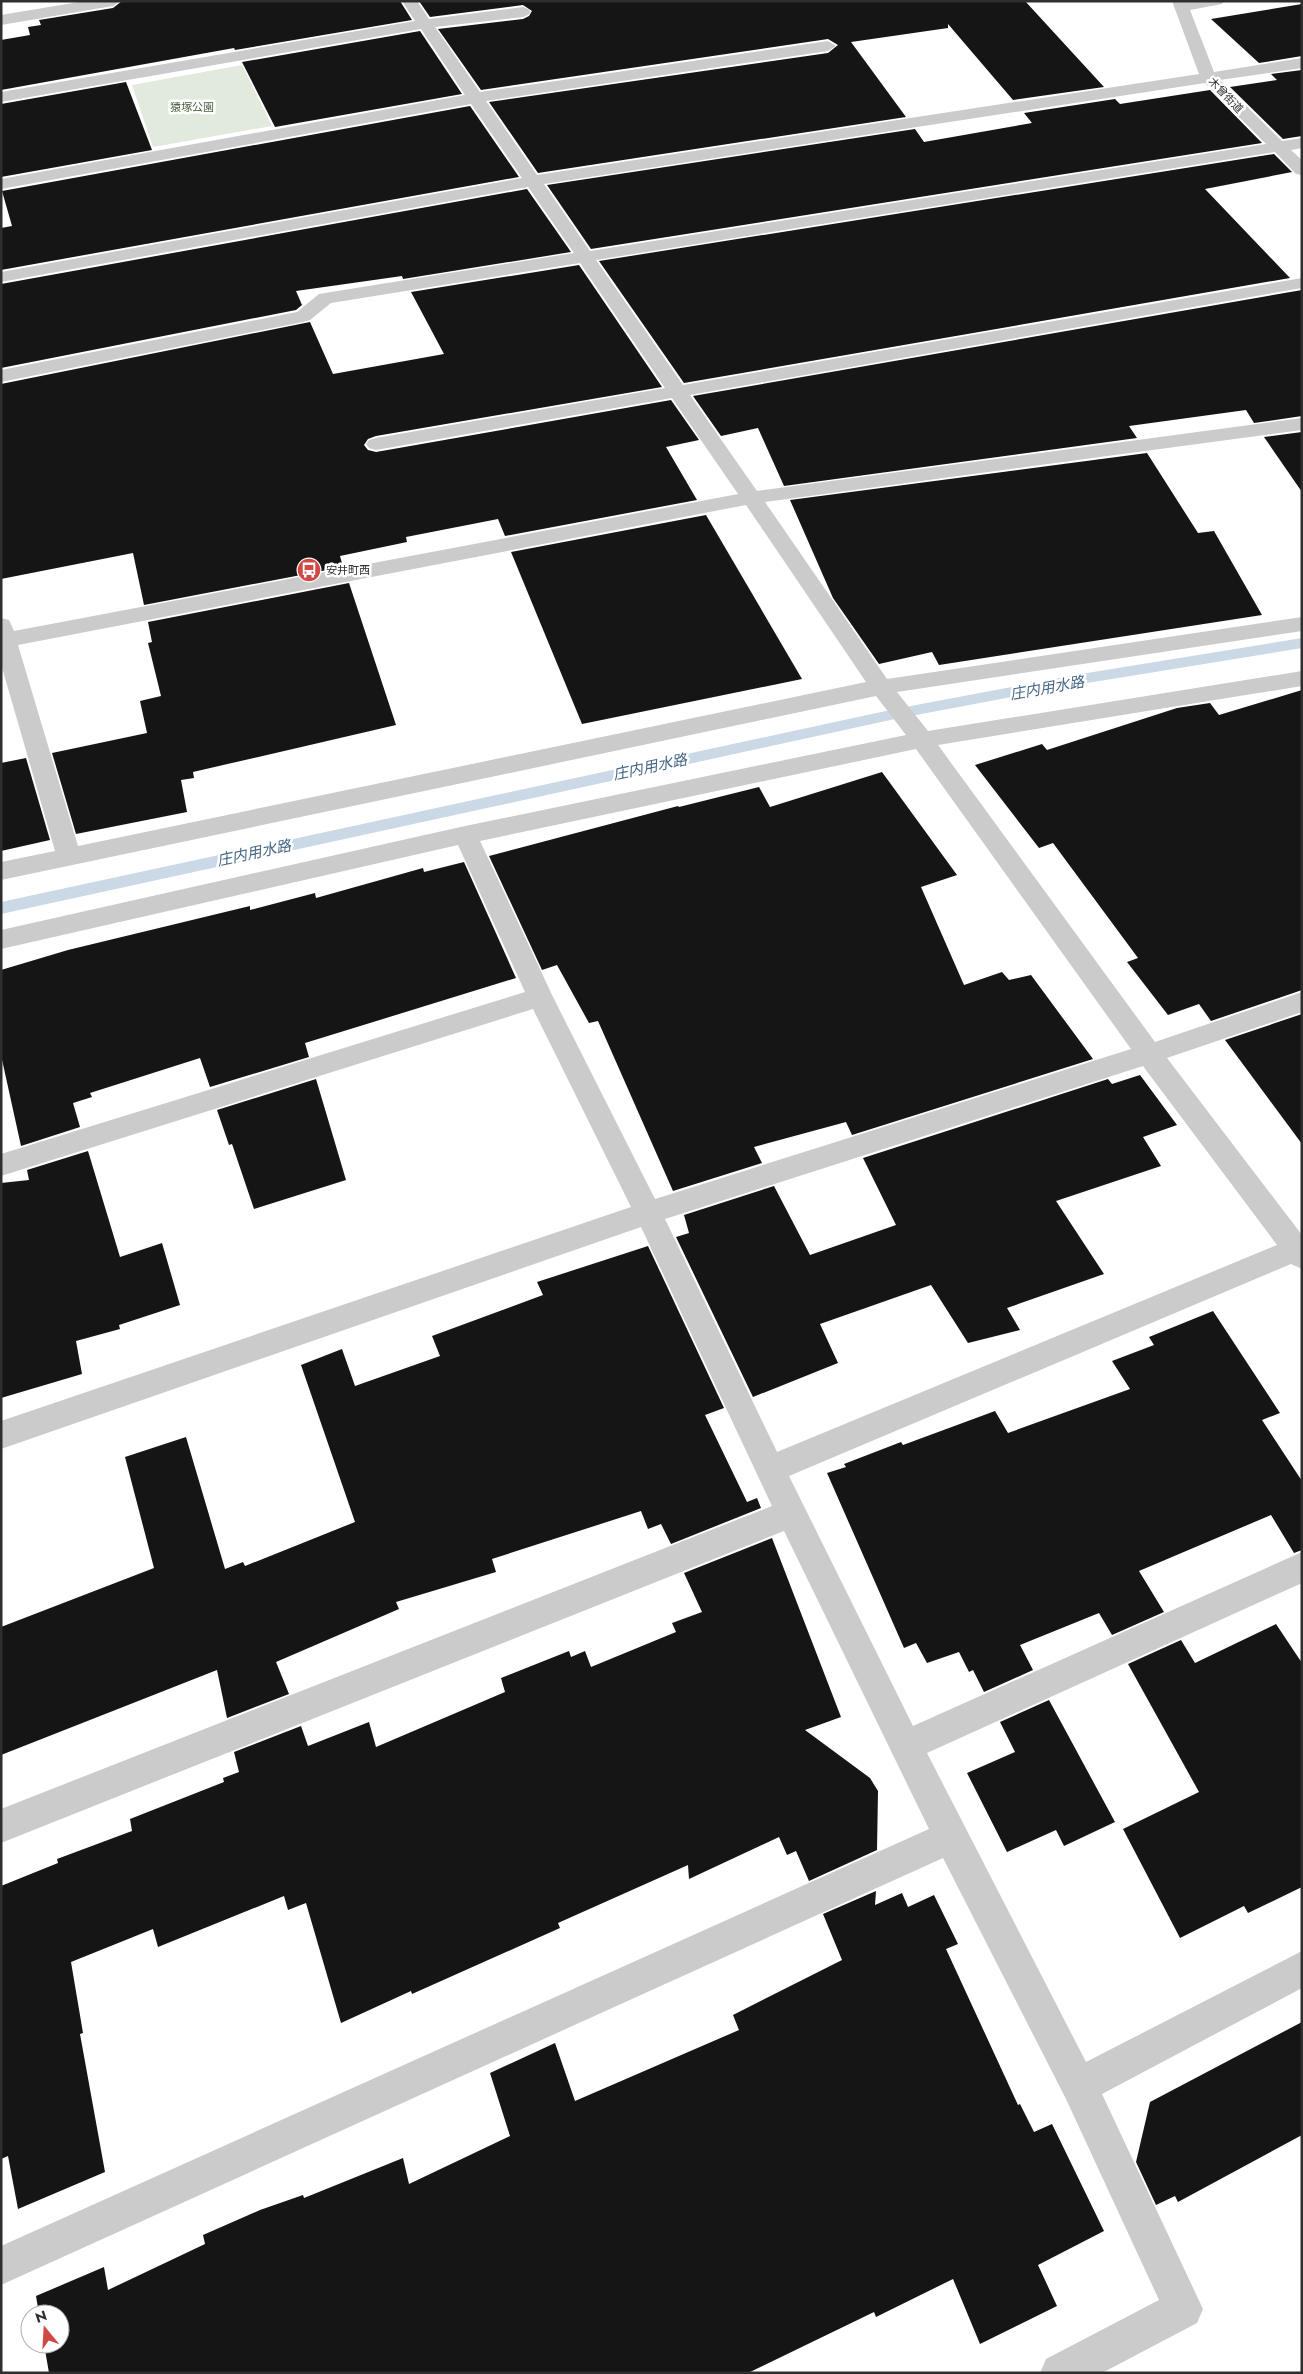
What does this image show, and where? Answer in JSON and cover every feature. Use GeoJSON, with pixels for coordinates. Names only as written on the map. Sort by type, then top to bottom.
{"type":"FeatureCollection","features":[{"type":"Feature","properties":{"kind":"street"},"geometry":{"type":"LineString","coordinates":[[1,20],[113,1]]}},
{"type":"Feature","properties":{"kind":"street"},"geometry":{"type":"LineString","coordinates":[[409,1],[885,693],[916,732],[1149,1054],[1300,1251],[770,1469]]}},
{"type":"Feature","properties":{"kind":"street"},"geometry":{"type":"LineString","coordinates":[[1181,4],[1216,1]]}},
{"type":"Feature","properties":{"kind":"street","name":"木曾街道"},"geometry":{"type":"LineString","coordinates":[[1181,4],[1208,77],[1302,170]]}},
{"type":"Feature","properties":{"kind":"street"},"geometry":{"type":"LineString","coordinates":[[1,97],[424,24],[523,12]]}},
{"type":"Feature","properties":{"kind":"street"},"geometry":{"type":"LineString","coordinates":[[1,184],[475,98],[828,46]]}},
{"type":"Feature","properties":{"kind":"street"},"geometry":{"type":"LineString","coordinates":[[1,277],[533,181],[1302,63]]}},
{"type":"Feature","properties":{"kind":"street"},"geometry":{"type":"LineString","coordinates":[[1,376],[303,316],[325,298],[1302,143]]}},
{"type":"Feature","properties":{"kind":"street"},"geometry":{"type":"LineString","coordinates":[[376,444],[679,393],[1302,283]]}},
{"type":"Feature","properties":{"kind":"street"},"geometry":{"type":"LineString","coordinates":[[69,858],[3,635],[751,498],[1302,424]]}},
{"type":"Feature","properties":{"kind":"street"},"geometry":{"type":"LineString","coordinates":[[1,872],[885,693],[1302,624]]}},
{"type":"Feature","properties":{"kind":"street"},"geometry":{"type":"LineString","coordinates":[[1,940],[916,732],[1302,678]]}},
{"type":"Feature","properties":{"kind":"street"},"geometry":{"type":"LineString","coordinates":[[465,835],[540,996],[648,1214],[791,1513],[951,1838],[1079,2086],[1183,2309],[1060,2373]]}},
{"type":"Feature","properties":{"kind":"street"},"geometry":{"type":"LineString","coordinates":[[1,1165],[540,996]]}},
{"type":"Feature","properties":{"kind":"street"},"geometry":{"type":"LineString","coordinates":[[1,1435],[648,1214],[1149,1054],[1302,1002]]}},
{"type":"Feature","properties":{"kind":"street"},"geometry":{"type":"LineString","coordinates":[[1,1826],[791,1513]]}},
{"type":"Feature","properties":{"kind":"street"},"geometry":{"type":"LineString","coordinates":[[906,1746],[1302,1567]]}},
{"type":"Feature","properties":{"kind":"street"},"geometry":{"type":"LineString","coordinates":[[1,2266],[951,1838]]}},
{"type":"Feature","properties":{"kind":"street"},"geometry":{"type":"LineString","coordinates":[[1079,2086],[1302,1969]]}},
{"type":"Feature","properties":{"kind":"green space","name":"猿塚公園"},"geometry":{"type":"Polygon","coordinates":[[[242,65],[272,126],[153,147],[132,85],[242,65]]]}},
{"type":"Feature","properties":{"kind":"building"},"geometry":{"type":"Polygon","coordinates":[[[122,1],[400,1],[412,20],[235,50],[234,48],[1,90],[1,40],[30,35],[28,27],[41,25],[39,20],[113,8],[122,1]]]}},
{"type":"Feature","properties":{"kind":"building"},"geometry":{"type":"Polygon","coordinates":[[[419,1],[1025,1],[1104,87],[1013,100],[948,24],[948,28],[851,42],[906,117],[538,173],[489,102],[828,53],[838,45],[828,39],[481,90],[438,29],[523,19],[529,16],[532,11],[523,5],[430,17],[419,1]]]}},
{"type":"Feature","properties":{"kind":"building"},"geometry":{"type":"Polygon","coordinates":[[[1302,4],[1302,56],[1259,63],[1211,19],[1302,4]]]}},
{"type":"Feature","properties":{"kind":"building"},"geometry":{"type":"Polygon","coordinates":[[[420,31],[462,94],[275,127],[242,62],[420,31]]]}},
{"type":"Feature","properties":{"kind":"building"},"geometry":{"type":"Polygon","coordinates":[[[1302,70],[1302,136],[1283,139],[1230,87],[1277,80],[1271,74],[1302,70]]]}},
{"type":"Feature","properties":{"kind":"building"},"geometry":{"type":"Polygon","coordinates":[[[126,82],[152,150],[1,177],[1,104],[126,82]]]}},
{"type":"Feature","properties":{"kind":"building"},"geometry":{"type":"Polygon","coordinates":[[[1210,90],[1262,143],[591,249],[547,185],[915,129],[924,142],[1032,123],[1024,113],[1115,99],[1120,104],[1210,90]]]}},
{"type":"Feature","properties":{"kind":"building"},"geometry":{"type":"Polygon","coordinates":[[[470,106],[519,177],[1,270],[1,228],[12,226],[2,191],[470,106]]]}},
{"type":"Feature","properties":{"kind":"building"},"geometry":{"type":"Polygon","coordinates":[[[1274,154],[1292,172],[1205,189],[1290,278],[684,383],[599,261],[1274,154]]]}},
{"type":"Feature","properties":{"kind":"building"},"geometry":{"type":"Polygon","coordinates":[[[527,189],[571,252],[403,279],[402,276],[296,291],[302,305],[296,310],[1,368],[1,284],[527,189]]]}},
{"type":"Feature","properties":{"kind":"building"},"geometry":{"type":"Polygon","coordinates":[[[579,265],[662,387],[376,436],[368,439],[364,445],[368,450],[376,452],[671,400],[699,440],[666,447],[697,500],[505,536],[498,519],[406,537],[407,542],[340,556],[343,567],[144,605],[133,553],[1,579],[1,384],[310,322],[333,374],[444,354],[411,292],[579,265]]]}},
{"type":"Feature","properties":{"kind":"building"},"geometry":{"type":"Polygon","coordinates":[[[1302,290],[1302,416],[1254,423],[1246,410],[1129,426],[1137,438],[784,486],[758,428],[721,436],[693,396],[1302,290]]]}},
{"type":"Feature","properties":{"kind":"building"},"geometry":{"type":"Polygon","coordinates":[[[1302,432],[1302,492],[1264,437],[1302,432]]]}},
{"type":"Feature","properties":{"kind":"building"},"geometry":{"type":"Polygon","coordinates":[[[1147,453],[1198,533],[1214,531],[1262,615],[939,665],[932,652],[879,664],[833,598],[790,500],[1147,453]]]}},
{"type":"Feature","properties":{"kind":"building"},"geometry":{"type":"Polygon","coordinates":[[[706,515],[802,679],[582,724],[511,552],[706,515]]]}},
{"type":"Feature","properties":{"kind":"building"},"geometry":{"type":"Polygon","coordinates":[[[349,583],[396,725],[193,772],[194,778],[181,780],[187,812],[76,834],[52,753],[147,733],[140,701],[161,696],[148,643],[152,642],[148,622],[349,583]]]}},
{"type":"Feature","properties":{"kind":"building"},"geometry":{"type":"Polygon","coordinates":[[[1302,690],[1302,990],[1211,1021],[1199,1004],[1168,1015],[1127,962],[1138,958],[1053,843],[1039,848],[975,765],[1042,744],[1047,750],[1177,708],[1210,703],[1219,715],[1302,690]]]}},
{"type":"Feature","properties":{"kind":"building"},"geometry":{"type":"Polygon","coordinates":[[[26,758],[50,840],[1,851],[1,763],[26,758]]]}},
{"type":"Feature","properties":{"kind":"building"},"geometry":{"type":"Polygon","coordinates":[[[882,772],[957,875],[921,887],[964,985],[1002,972],[1009,980],[1031,975],[1093,1059],[852,1135],[846,1122],[754,1147],[762,1163],[673,1191],[598,1021],[589,1023],[557,965],[542,970],[489,856],[678,806],[759,787],[770,807],[882,772]]]}},
{"type":"Feature","properties":{"kind":"building"},"geometry":{"type":"Polygon","coordinates":[[[464,862],[516,978],[305,1043],[309,1057],[210,1087],[200,1058],[90,1093],[92,1097],[73,1103],[80,1127],[21,1146],[1,1055],[1,970],[68,950],[250,906],[250,910],[315,893],[316,898],[423,868],[424,872],[464,862]]]}},
{"type":"Feature","properties":{"kind":"building"},"geometry":{"type":"Polygon","coordinates":[[[1302,1014],[1302,1144],[1225,1040],[1302,1014]]]}},
{"type":"Feature","properties":{"kind":"building"},"geometry":{"type":"Polygon","coordinates":[[[1140,1075],[1177,1125],[1143,1137],[1161,1166],[1056,1201],[1104,1274],[1007,1308],[1020,1330],[968,1343],[931,1285],[820,1324],[838,1363],[753,1397],[676,1237],[689,1233],[684,1215],[774,1186],[810,1255],[896,1225],[863,1158],[1108,1079],[1112,1084],[1140,1075]]]}},
{"type":"Feature","properties":{"kind":"building"},"geometry":{"type":"Polygon","coordinates":[[[316,1079],[346,1180],[254,1209],[232,1144],[229,1145],[217,1110],[316,1079]]]}},
{"type":"Feature","properties":{"kind":"building"},"geometry":{"type":"Polygon","coordinates":[[[88,1151],[120,1257],[162,1243],[180,1305],[119,1325],[120,1329],[76,1341],[82,1374],[1,1398],[1,1183],[29,1180],[27,1170],[88,1151]]]}},
{"type":"Feature","properties":{"kind":"building"},"geometry":{"type":"Polygon","coordinates":[[[648,1246],[724,1408],[705,1415],[747,1502],[757,1498],[761,1508],[671,1544],[661,1524],[648,1529],[641,1511],[492,1559],[496,1572],[396,1602],[399,1609],[276,1662],[289,1694],[227,1718],[217,1670],[1,1755],[1,1627],[154,1568],[125,1457],[186,1437],[225,1569],[243,1562],[245,1566],[355,1522],[301,1365],[342,1349],[355,1386],[440,1356],[432,1336],[543,1295],[537,1282],[648,1246]]]}},
{"type":"Feature","properties":{"kind":"building"},"geometry":{"type":"Polygon","coordinates":[[[1213,1311],[1280,1413],[1262,1420],[1302,1481],[1302,1550],[1294,1553],[1271,1515],[1139,1571],[1164,1612],[1112,1635],[1099,1613],[1020,1645],[1033,1670],[984,1692],[973,1670],[969,1672],[959,1652],[927,1663],[916,1643],[904,1648],[827,1473],[846,1467],[844,1464],[901,1442],[903,1445],[995,1411],[1008,1433],[1130,1389],[1112,1361],[1154,1345],[1149,1337],[1213,1311]]]}},
{"type":"Feature","properties":{"kind":"building"},"geometry":{"type":"Polygon","coordinates":[[[772,1538],[841,1717],[805,1730],[870,1778],[878,1791],[877,1850],[809,1881],[796,1851],[787,1855],[779,1837],[689,1879],[688,1865],[558,1923],[560,1928],[412,1994],[411,1991],[341,2023],[306,1903],[288,1910],[284,1896],[158,1947],[153,1929],[71,1962],[83,2033],[80,2034],[105,2172],[18,2209],[8,2156],[1,2159],[1,1886],[58,1863],[57,1859],[132,1831],[130,1819],[224,1782],[223,1778],[239,1772],[234,1752],[301,1726],[308,1746],[369,1722],[376,1747],[505,1692],[501,1678],[569,1651],[571,1657],[585,1651],[591,1667],[676,1632],[672,1623],[702,1612],[684,1573],[772,1538]]]}},
{"type":"Feature","properties":{"kind":"building"},"geometry":{"type":"Polygon","coordinates":[[[1276,1624],[1302,1663],[1302,1887],[1248,1913],[1244,1906],[1180,1938],[1123,1829],[1199,1792],[1128,1664],[1181,1640],[1195,1663],[1276,1624]]]}},
{"type":"Feature","properties":{"kind":"building"},"geometry":{"type":"Polygon","coordinates":[[[1049,1700],[1115,1822],[1064,1846],[1056,1830],[1007,1852],[967,1773],[1015,1752],[1000,1722],[1049,1700]]]}},
{"type":"Feature","properties":{"kind":"building"},"geometry":{"type":"Polygon","coordinates":[[[876,1891],[875,1905],[902,1893],[908,1907],[934,1895],[958,1944],[946,1949],[1018,2105],[1020,2104],[1034,2132],[1052,2124],[1104,2231],[1038,2265],[1057,2306],[980,2344],[953,2279],[876,2317],[874,2312],[748,2373],[49,2373],[46,2354],[70,2354],[70,2304],[37,2304],[36,2296],[104,2267],[108,2290],[205,2244],[203,2235],[260,2210],[303,2195],[304,2198],[403,2158],[409,2184],[510,2136],[490,2073],[555,2043],[575,2101],[739,2030],[733,2015],[842,1960],[823,1914],[876,1891]]]}},
{"type":"Feature","properties":{"kind":"building"},"geometry":{"type":"Polygon","coordinates":[[[1302,2022],[1302,2135],[1178,2202],[1175,2196],[1156,2205],[1136,2162],[1150,2102],[1302,2022]]]}},
{"type":"Feature","properties":{"kind":"waterway","name":"庄内用水路"},"geometry":{"type":"LineString","coordinates":[[1,908],[895,714],[1081,679],[1302,643]]}},
{"type":"Feature","properties":{"kind":"place","name":"安井町西"},"geometry":{"type":"Point","coordinates":[309,570]}}]}
